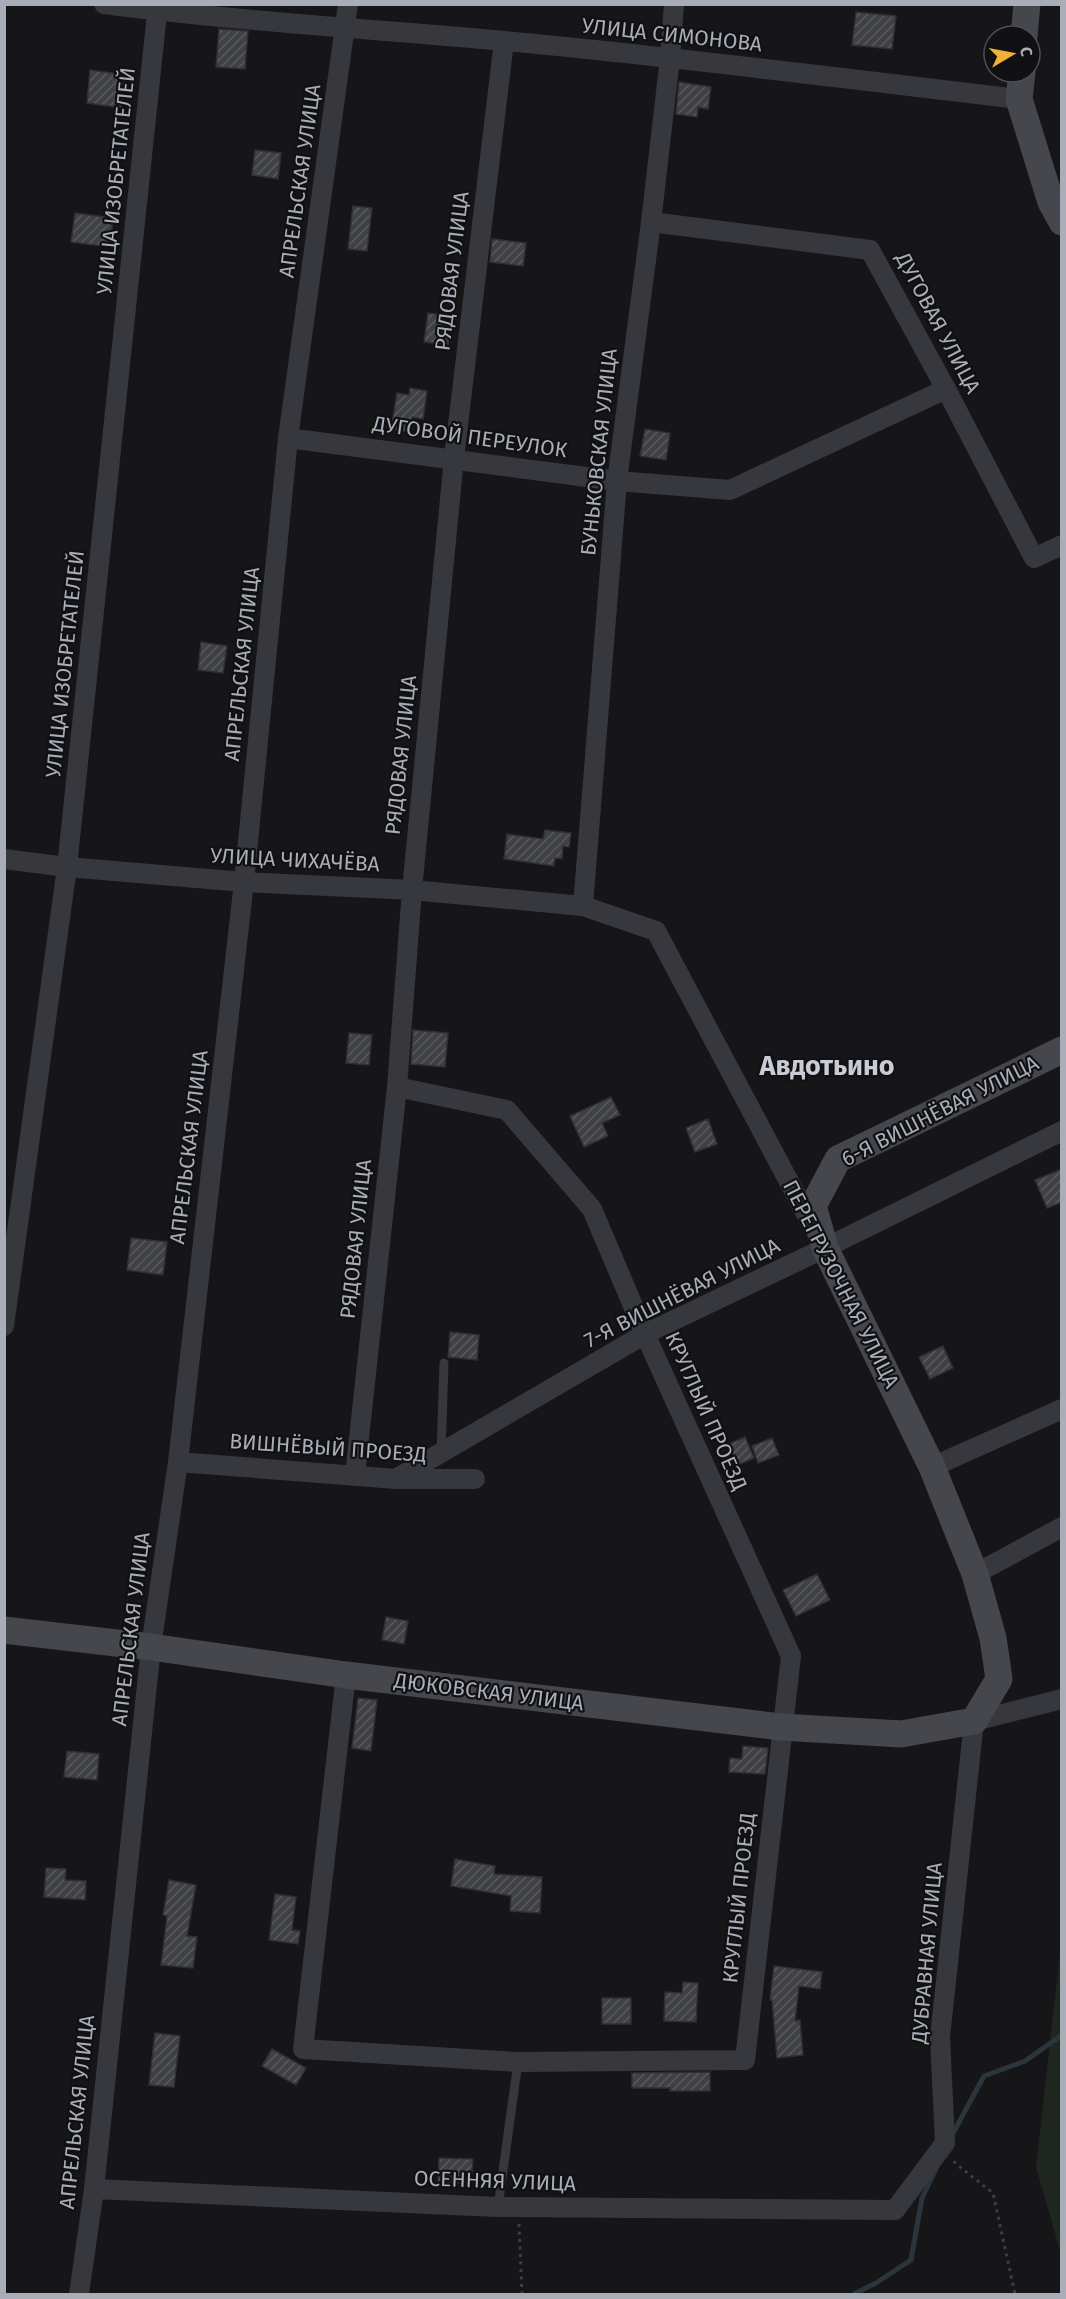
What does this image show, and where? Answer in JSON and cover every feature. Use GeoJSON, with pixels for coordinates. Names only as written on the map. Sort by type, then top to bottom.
{"type":"FeatureCollection","features":[{"type":"Feature","properties":{"kind":"street","name":"УЛИЦА СИМОНОВА"},"geometry":{"type":"LineString","coordinates":[[104,4],[345,29],[504,41],[670,58],[1019,99]]}},
{"type":"Feature","properties":{"kind":"street","name":"АПРЕЛЬСКАЯ УЛИЦА"},"geometry":{"type":"LineString","coordinates":[[79,2295],[94,2189],[151,1647],[177,1462],[244,882],[288,438],[348,4]]}},
{"type":"Feature","properties":{"kind":"street","name":"БУНЬКОВСКАЯ УЛИЦА"},"geometry":{"type":"LineString","coordinates":[[583,906],[617,482],[651,222],[674,4]]}},
{"type":"Feature","properties":{"kind":"street"},"geometry":{"type":"LineString","coordinates":[[1025,24],[1027,4]]}},
{"type":"Feature","properties":{"kind":"street","name":"УЛИЦА ИЗОБРЕТАТЕЛЕЙ"},"geometry":{"type":"LineString","coordinates":[[4,1326],[67,867],[158,8]]}},
{"type":"Feature","properties":{"kind":"street","name":"РЯДОВАЯ УЛИЦА"},"geometry":{"type":"LineString","coordinates":[[355,1475],[397,1087],[412,891],[454,458],[504,41]]}},
{"type":"Feature","properties":{"kind":"street"},"geometry":{"type":"LineString","coordinates":[[1021,84],[1019,99],[1058,207]]}},
{"type":"Feature","properties":{"kind":"street","name":"ДУГОВАЯ УЛИЦА"},"geometry":{"type":"LineString","coordinates":[[651,222],[870,249],[1034,558],[1062,545]]}},
{"type":"Feature","properties":{"kind":"street","name":"ДУГОВОЙ ПЕРЕУЛОК"},"geometry":{"type":"LineString","coordinates":[[288,438],[454,458],[617,482],[730,490],[946,389]]}},
{"type":"Feature","properties":{"kind":"street","name":"УЛИЦА ЧИХАЧЁВА"},"geometry":{"type":"LineString","coordinates":[[4,859],[67,867],[244,882],[412,891],[583,906]]}},
{"type":"Feature","properties":{"kind":"street","name":"ПЕРЕГРУЗОЧНАЯ УЛИЦА"},"geometry":{"type":"LineString","coordinates":[[583,906],[656,931],[825,1248],[932,1467],[975,1574],[993,1638],[999,1679],[975,1721]]}},
{"type":"Feature","properties":{"kind":"street","name":"6-Я ВИШНЁВАЯ УЛИЦА"},"geometry":{"type":"LineString","coordinates":[[825,1248],[813,1206],[838,1159],[1062,1050]]}},
{"type":"Feature","properties":{"kind":"street","name":"КРУГЛЫЙ ПРОЕЗД"},"geometry":{"type":"LineString","coordinates":[[346,1675],[303,2049],[518,2062],[745,2060],[781,1727],[791,1656],[645,1334],[592,1209],[507,1110],[397,1087]]}},
{"type":"Feature","properties":{"kind":"street","name":"7-Я ВИШНЁВАЯ УЛИЦА"},"geometry":{"type":"LineString","coordinates":[[396,1479],[645,1334],[1062,1131]]}},
{"type":"Feature","properties":{"kind":"street"},"geometry":{"type":"LineString","coordinates":[[932,1467],[1062,1409]]}},
{"type":"Feature","properties":{"kind":"street","name":"ВИШНЁВЫЙ ПРОЕЗД"},"geometry":{"type":"LineString","coordinates":[[177,1462],[396,1479],[475,1479]]}},
{"type":"Feature","properties":{"kind":"street"},"geometry":{"type":"LineString","coordinates":[[975,1574],[1062,1527]]}},
{"type":"Feature","properties":{"kind":"street","name":"ДЮКОВСКАЯ УЛИЦА"},"geometry":{"type":"LineString","coordinates":[[4,1630],[151,1647],[346,1675],[781,1727],[901,1734],[975,1721]]}},
{"type":"Feature","properties":{"kind":"street"},"geometry":{"type":"LineString","coordinates":[[975,1721],[1062,1699]]}},
{"type":"Feature","properties":{"kind":"street","name":"ДУБРАВНАЯ УЛИЦА"},"geometry":{"type":"LineString","coordinates":[[945,2143],[940,2037],[975,1721]]}},
{"type":"Feature","properties":{"kind":"street","name":"ОСЕННЯЯ УЛИЦА"},"geometry":{"type":"LineString","coordinates":[[94,2189],[498,2207],[895,2210],[945,2143]]}},
{"type":"Feature","properties":{"kind":"lane"},"geometry":{"type":"LineString","coordinates":[[441,1453],[444,1363]]}},
{"type":"Feature","properties":{"kind":"lane"},"geometry":{"type":"LineString","coordinates":[[498,2207],[518,2062]]}},
{"type":"Feature","properties":{"kind":"path"},"geometry":{"type":"LineString","coordinates":[[945,2143],[956,2164],[993,2193],[1014,2295]]}},
{"type":"Feature","properties":{"kind":"path"},"geometry":{"type":"LineString","coordinates":[[518,2207],[522,2295]]}},
{"type":"Feature","properties":{"kind":"shaded area"},"geometry":{"type":"Polygon","coordinates":[[[1061,1944],[1061,2254],[1036,2167],[1061,1944]]]}},
{"type":"Feature","properties":{"kind":"building"},"geometry":{"type":"Polygon","coordinates":[[[856,12],[896,16],[892,49],[852,45],[856,12]]]}},
{"type":"Feature","properties":{"kind":"building"},"geometry":{"type":"Polygon","coordinates":[[[219,29],[248,31],[245,69],[216,67],[219,29]]]}},
{"type":"Feature","properties":{"kind":"building"},"geometry":{"type":"Polygon","coordinates":[[[90,70],[126,75],[122,108],[87,103],[90,70]]]}},
{"type":"Feature","properties":{"kind":"building"},"geometry":{"type":"Polygon","coordinates":[[[679,82],[711,87],[708,109],[698,107],[697,117],[676,114],[679,82]]]}},
{"type":"Feature","properties":{"kind":"building"},"geometry":{"type":"Polygon","coordinates":[[[255,150],[281,153],[278,179],[252,175],[255,150]]]}},
{"type":"Feature","properties":{"kind":"building"},"geometry":{"type":"Polygon","coordinates":[[[353,206],[372,208],[367,251],[348,249],[353,206]]]}},
{"type":"Feature","properties":{"kind":"building"},"geometry":{"type":"Polygon","coordinates":[[[75,213],[113,218],[110,247],[71,242],[75,213]]]}},
{"type":"Feature","properties":{"kind":"building"},"geometry":{"type":"Polygon","coordinates":[[[492,239],[526,243],[523,266],[490,262],[492,239]]]}},
{"type":"Feature","properties":{"kind":"building"},"geometry":{"type":"Polygon","coordinates":[[[428,313],[451,316],[448,345],[424,342],[428,313]]]}},
{"type":"Feature","properties":{"kind":"building"},"geometry":{"type":"Polygon","coordinates":[[[410,388],[427,391],[423,419],[412,417],[409,432],[391,429],[397,393],[409,395],[410,388]]]}},
{"type":"Feature","properties":{"kind":"building"},"geometry":{"type":"Polygon","coordinates":[[[645,429],[670,433],[666,460],[640,456],[645,429]]]}},
{"type":"Feature","properties":{"kind":"building"},"geometry":{"type":"Polygon","coordinates":[[[201,642],[227,646],[223,673],[198,670],[201,642]]]}},
{"type":"Feature","properties":{"kind":"building"},"geometry":{"type":"Polygon","coordinates":[[[545,830],[571,833],[569,847],[563,846],[562,859],[555,858],[554,866],[504,859],[507,834],[543,839],[545,830]]]}},
{"type":"Feature","properties":{"kind":"building"},"geometry":{"type":"Polygon","coordinates":[[[413,1030],[448,1033],[445,1067],[411,1064],[413,1030]]]}},
{"type":"Feature","properties":{"kind":"building"},"geometry":{"type":"Polygon","coordinates":[[[349,1033],[372,1035],[369,1065],[346,1063],[349,1033]]]}},
{"type":"Feature","properties":{"kind":"building"},"geometry":{"type":"Polygon","coordinates":[[[611,1097],[620,1115],[602,1123],[608,1136],[584,1147],[570,1116],[611,1097]]]}},
{"type":"Feature","properties":{"kind":"building"},"geometry":{"type":"Polygon","coordinates":[[[708,1119],[717,1144],[695,1152],[686,1128],[708,1119]]]}},
{"type":"Feature","properties":{"kind":"building"},"geometry":{"type":"Polygon","coordinates":[[[1062,1169],[1062,1202],[1047,1208],[1035,1180],[1062,1169]]]}},
{"type":"Feature","properties":{"kind":"building"},"geometry":{"type":"Polygon","coordinates":[[[131,1238],[167,1242],[163,1275],[127,1270],[131,1238]]]}},
{"type":"Feature","properties":{"kind":"building"},"geometry":{"type":"Polygon","coordinates":[[[450,1332],[479,1335],[477,1360],[448,1357],[450,1332]]]}},
{"type":"Feature","properties":{"kind":"building"},"geometry":{"type":"Polygon","coordinates":[[[943,1346],[953,1368],[930,1379],[919,1357],[943,1346]]]}},
{"type":"Feature","properties":{"kind":"building"},"geometry":{"type":"Polygon","coordinates":[[[745,1437],[754,1458],[737,1465],[729,1444],[745,1437]]]}},
{"type":"Feature","properties":{"kind":"building"},"geometry":{"type":"Polygon","coordinates":[[[772,1438],[779,1455],[758,1463],[752,1446],[772,1438]]]}},
{"type":"Feature","properties":{"kind":"building"},"geometry":{"type":"Polygon","coordinates":[[[817,1574],[830,1600],[796,1616],[783,1590],[817,1574]]]}},
{"type":"Feature","properties":{"kind":"building"},"geometry":{"type":"Polygon","coordinates":[[[386,1617],[408,1621],[404,1644],[382,1640],[386,1617]]]}},
{"type":"Feature","properties":{"kind":"building"},"geometry":{"type":"Polygon","coordinates":[[[358,1698],[377,1700],[371,1751],[352,1748],[358,1698]]]}},
{"type":"Feature","properties":{"kind":"building"},"geometry":{"type":"Polygon","coordinates":[[[743,1746],[768,1748],[765,1774],[729,1772],[730,1758],[742,1759],[743,1746]]]}},
{"type":"Feature","properties":{"kind":"building"},"geometry":{"type":"Polygon","coordinates":[[[67,1751],[99,1754],[97,1780],[64,1777],[67,1751]]]}},
{"type":"Feature","properties":{"kind":"building"},"geometry":{"type":"Polygon","coordinates":[[[455,1859],[495,1866],[494,1874],[542,1877],[540,1913],[510,1911],[511,1896],[451,1886],[455,1859]]]}},
{"type":"Feature","properties":{"kind":"building"},"geometry":{"type":"Polygon","coordinates":[[[46,1868],[66,1869],[65,1880],[86,1881],[85,1900],[44,1897],[46,1868]]]}},
{"type":"Feature","properties":{"kind":"building"},"geometry":{"type":"Polygon","coordinates":[[[169,1880],[196,1885],[187,1936],[197,1937],[193,1968],[161,1965],[167,1916],[163,1915],[169,1880]]]}},
{"type":"Feature","properties":{"kind":"building"},"geometry":{"type":"Polygon","coordinates":[[[275,1894],[296,1897],[292,1930],[300,1931],[298,1944],[269,1940],[275,1894]]]}},
{"type":"Feature","properties":{"kind":"building"},"geometry":{"type":"Polygon","coordinates":[[[774,1966],[822,1972],[820,1989],[799,1986],[795,2021],[800,2020],[803,2055],[777,2058],[772,2000],[770,2000],[774,1966]]]}},
{"type":"Feature","properties":{"kind":"building"},"geometry":{"type":"Polygon","coordinates":[[[683,1982],[698,1983],[696,2022],[664,2021],[665,1992],[682,1993],[683,1982]]]}},
{"type":"Feature","properties":{"kind":"building"},"geometry":{"type":"Polygon","coordinates":[[[602,1998],[631,1998],[631,2024],[602,2024],[602,1998]]]}},
{"type":"Feature","properties":{"kind":"building"},"geometry":{"type":"Polygon","coordinates":[[[155,2033],[180,2036],[174,2087],[149,2085],[155,2033]]]}},
{"type":"Feature","properties":{"kind":"building"},"geometry":{"type":"Polygon","coordinates":[[[272,2049],[306,2068],[296,2085],[262,2066],[272,2049]]]}},
{"type":"Feature","properties":{"kind":"building"},"geometry":{"type":"Polygon","coordinates":[[[710,2072],[710,2091],[632,2088],[632,2073],[710,2072]]]}},
{"type":"Feature","properties":{"kind":"building"},"geometry":{"type":"Polygon","coordinates":[[[439,2158],[473,2159],[471,2184],[438,2182],[439,2158]]]}},
{"type":"Feature","properties":{"kind":"waterway"},"geometry":{"type":"LineString","coordinates":[[951,2137],[984,2076],[1025,2061],[1062,2035]]}},
{"type":"Feature","properties":{"kind":"waterway"},"geometry":{"type":"LineString","coordinates":[[854,2294],[876,2283],[911,2260],[922,2198],[936,2169]]}},
{"type":"Feature","properties":{"kind":"district","name":"Авдотьино"},"geometry":{"type":"Point","coordinates":[827,1066]}}]}
